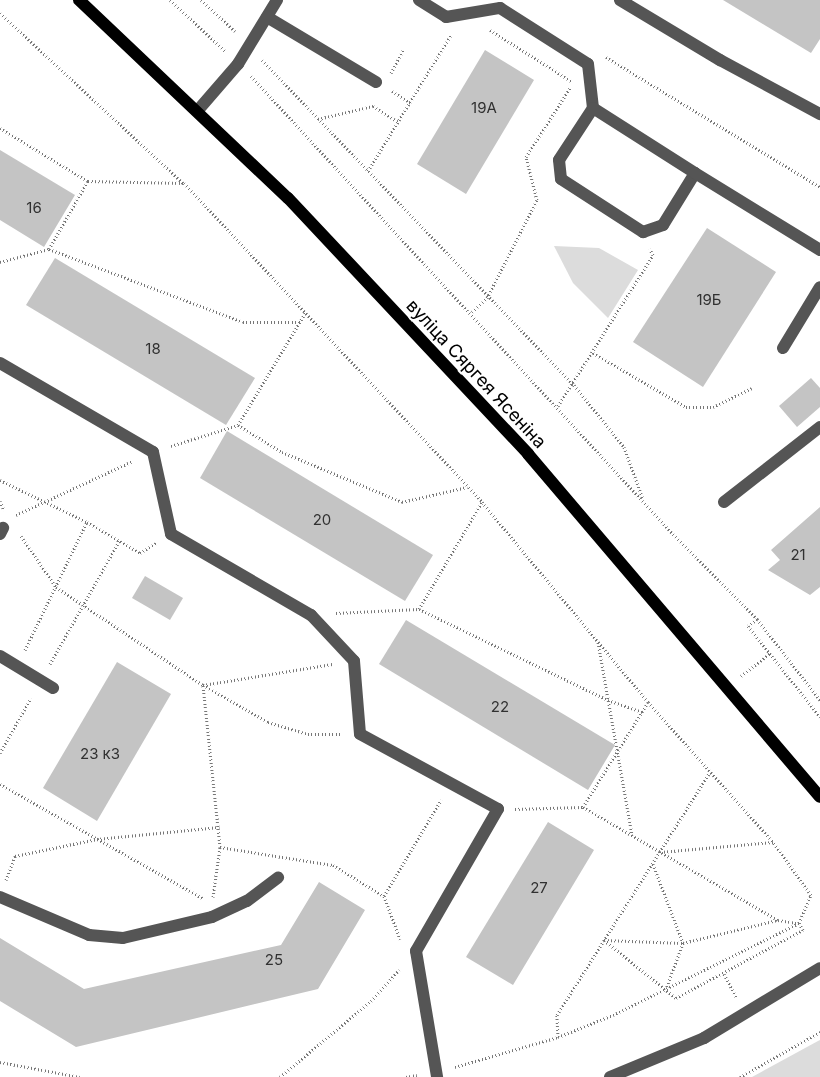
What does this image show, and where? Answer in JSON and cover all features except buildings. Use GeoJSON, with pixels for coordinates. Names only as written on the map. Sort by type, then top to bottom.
{"type":"FeatureCollection","features":[{"type":"Feature","properties":{"kind":"main road","name":"вуліца Сяргея Ясеніна"},"geometry":{"type":"LineString","coordinates":[[79,0],[199,109],[288,198],[528,454],[820,797]]}},
{"type":"Feature","properties":{"kind":"street"},"geometry":{"type":"LineString","coordinates":[[199,109],[238,64],[277,0]]}},
{"type":"Feature","properties":{"kind":"street"},"geometry":{"type":"LineString","coordinates":[[419,0],[446,17],[500,8],[588,64],[593,108],[559,160],[561,179],[643,232],[663,225],[695,173]]}},
{"type":"Feature","properties":{"kind":"street"},"geometry":{"type":"LineString","coordinates":[[620,0],[720,60],[820,114]]}},
{"type":"Feature","properties":{"kind":"street"},"geometry":{"type":"LineString","coordinates":[[267,17],[380,84]]}},
{"type":"Feature","properties":{"kind":"street"},"geometry":{"type":"LineString","coordinates":[[593,108],[820,250]]}},
{"type":"Feature","properties":{"kind":"street"},"geometry":{"type":"LineString","coordinates":[[783,348],[820,287]]}},
{"type":"Feature","properties":{"kind":"street"},"geometry":{"type":"LineString","coordinates":[[0,362],[153,452],[170,534],[311,614],[354,661],[360,734],[498,809],[412,956],[437,1075]]}},
{"type":"Feature","properties":{"kind":"street"},"geometry":{"type":"LineString","coordinates":[[724,502],[820,427]]}},
{"type":"Feature","properties":{"kind":"street"},"geometry":{"type":"LineString","coordinates":[[0,656],[54,688]]}},
{"type":"Feature","properties":{"kind":"street"},"geometry":{"type":"LineString","coordinates":[[2,892],[89,935],[123,938],[212,917],[247,902],[278,878]]}},
{"type":"Feature","properties":{"kind":"street"},"geometry":{"type":"LineString","coordinates":[[610,1077],[704,1038],[820,968]]}},
{"type":"Feature","properties":{"kind":"path"},"geometry":{"type":"LineString","coordinates":[[170,0],[238,64],[472,312],[644,502],[757,619],[820,700]]}},
{"type":"Feature","properties":{"kind":"path"},"geometry":{"type":"LineString","coordinates":[[201,0],[249,46],[487,298],[574,385],[624,448],[644,502]]}},
{"type":"Feature","properties":{"kind":"path"},"geometry":{"type":"LineString","coordinates":[[0,13],[184,183],[468,486],[648,702],[773,842],[811,895],[799,923],[666,989],[558,1037],[437,1075],[406,1077]]}},
{"type":"Feature","properties":{"kind":"path"},"geometry":{"type":"LineString","coordinates":[[463,13],[574,83],[526,157],[537,200],[487,298],[472,312]]}},
{"type":"Feature","properties":{"kind":"path"},"geometry":{"type":"LineString","coordinates":[[368,171],[452,33],[460,29]]}},
{"type":"Feature","properties":{"kind":"path"},"geometry":{"type":"LineString","coordinates":[[603,56],[820,188]]}},
{"type":"Feature","properties":{"kind":"path"},"geometry":{"type":"LineString","coordinates":[[380,84],[410,103]]}},
{"type":"Feature","properties":{"kind":"path"},"geometry":{"type":"LineString","coordinates":[[317,119],[373,106],[399,122]]}},
{"type":"Feature","properties":{"kind":"path"},"geometry":{"type":"LineString","coordinates":[[0,128],[88,181],[184,183]]}},
{"type":"Feature","properties":{"kind":"path"},"geometry":{"type":"LineString","coordinates":[[48,249],[88,181]]}},
{"type":"Feature","properties":{"kind":"path"},"geometry":{"type":"LineString","coordinates":[[558,406],[574,385],[653,255],[646,240]]}},
{"type":"Feature","properties":{"kind":"path"},"geometry":{"type":"LineString","coordinates":[[0,262],[48,249],[243,322],[302,322]]}},
{"type":"Feature","properties":{"kind":"path"},"geometry":{"type":"LineString","coordinates":[[4,527],[46,502],[153,452],[238,425],[302,322],[306,312]]}},
{"type":"Feature","properties":{"kind":"path"},"geometry":{"type":"LineString","coordinates":[[593,353],[686,407],[713,407],[752,388]]}},
{"type":"Feature","properties":{"kind":"path"},"geometry":{"type":"LineString","coordinates":[[238,425],[282,452],[402,502],[468,486]]}},
{"type":"Feature","properties":{"kind":"path"},"geometry":{"type":"LineString","coordinates":[[0,480],[87,522],[140,553],[170,534]]}},
{"type":"Feature","properties":{"kind":"path"},"geometry":{"type":"LineString","coordinates":[[0,501],[4,527],[56,588],[84,604],[203,685],[268,722],[308,734],[360,734]]}},
{"type":"Feature","properties":{"kind":"path"},"geometry":{"type":"LineString","coordinates":[[419,609],[482,502]]}},
{"type":"Feature","properties":{"kind":"path"},"geometry":{"type":"LineString","coordinates":[[17,666],[87,522]]}},
{"type":"Feature","properties":{"kind":"path"},"geometry":{"type":"LineString","coordinates":[[0,753],[120,540]]}},
{"type":"Feature","properties":{"kind":"path"},"geometry":{"type":"LineString","coordinates":[[311,614],[419,609],[608,700],[642,712]]}},
{"type":"Feature","properties":{"kind":"path"},"geometry":{"type":"LineString","coordinates":[[757,619],[748,626],[820,716]]}},
{"type":"Feature","properties":{"kind":"path"},"geometry":{"type":"LineString","coordinates":[[598,642],[632,835]]}},
{"type":"Feature","properties":{"kind":"path"},"geometry":{"type":"LineString","coordinates":[[726,687],[770,653]]}},
{"type":"Feature","properties":{"kind":"path"},"geometry":{"type":"LineString","coordinates":[[203,685],[354,661]]}},
{"type":"Feature","properties":{"kind":"path"},"geometry":{"type":"LineString","coordinates":[[0,784],[212,904],[220,847],[203,685]]}},
{"type":"Feature","properties":{"kind":"path"},"geometry":{"type":"LineString","coordinates":[[583,807],[648,702]]}},
{"type":"Feature","properties":{"kind":"path"},"geometry":{"type":"LineString","coordinates":[[558,1037],[557,1015],[710,772]]}},
{"type":"Feature","properties":{"kind":"path"},"geometry":{"type":"LineString","coordinates":[[384,896],[450,784]]}},
{"type":"Feature","properties":{"kind":"path"},"geometry":{"type":"LineString","coordinates":[[498,809],[583,807],[778,920]]}},
{"type":"Feature","properties":{"kind":"path"},"geometry":{"type":"LineString","coordinates":[[2,892],[15,856],[97,839],[219,827]]}},
{"type":"Feature","properties":{"kind":"path"},"geometry":{"type":"LineString","coordinates":[[660,852],[773,842]]}},
{"type":"Feature","properties":{"kind":"path"},"geometry":{"type":"LineString","coordinates":[[220,847],[333,865],[384,896],[412,956],[371,1001],[280,1077]]}},
{"type":"Feature","properties":{"kind":"path"},"geometry":{"type":"LineString","coordinates":[[653,863],[683,943],[666,989]]}},
{"type":"Feature","properties":{"kind":"path"},"geometry":{"type":"LineString","coordinates":[[604,940],[683,943],[778,920],[799,923]]}},
{"type":"Feature","properties":{"kind":"path"},"geometry":{"type":"LineString","coordinates":[[604,940],[676,998],[803,930],[799,923]]}},
{"type":"Feature","properties":{"kind":"path"},"geometry":{"type":"LineString","coordinates":[[740,1077],[820,1032]]}},
{"type":"Feature","properties":{"kind":"path"},"geometry":{"type":"LineString","coordinates":[[0,1062],[80,1077]]}},
{"type":"Feature","properties":{"kind":"shaded area"},"geometry":{"type":"Polygon","coordinates":[[[554,246],[599,248],[638,270],[608,318],[573,283],[554,246]]]}},
{"type":"Feature","properties":{"kind":"shaded area"},"geometry":{"type":"Polygon","coordinates":[[[820,1040],[820,1077],[752,1077],[818,1041],[820,1040]]]}}]}
